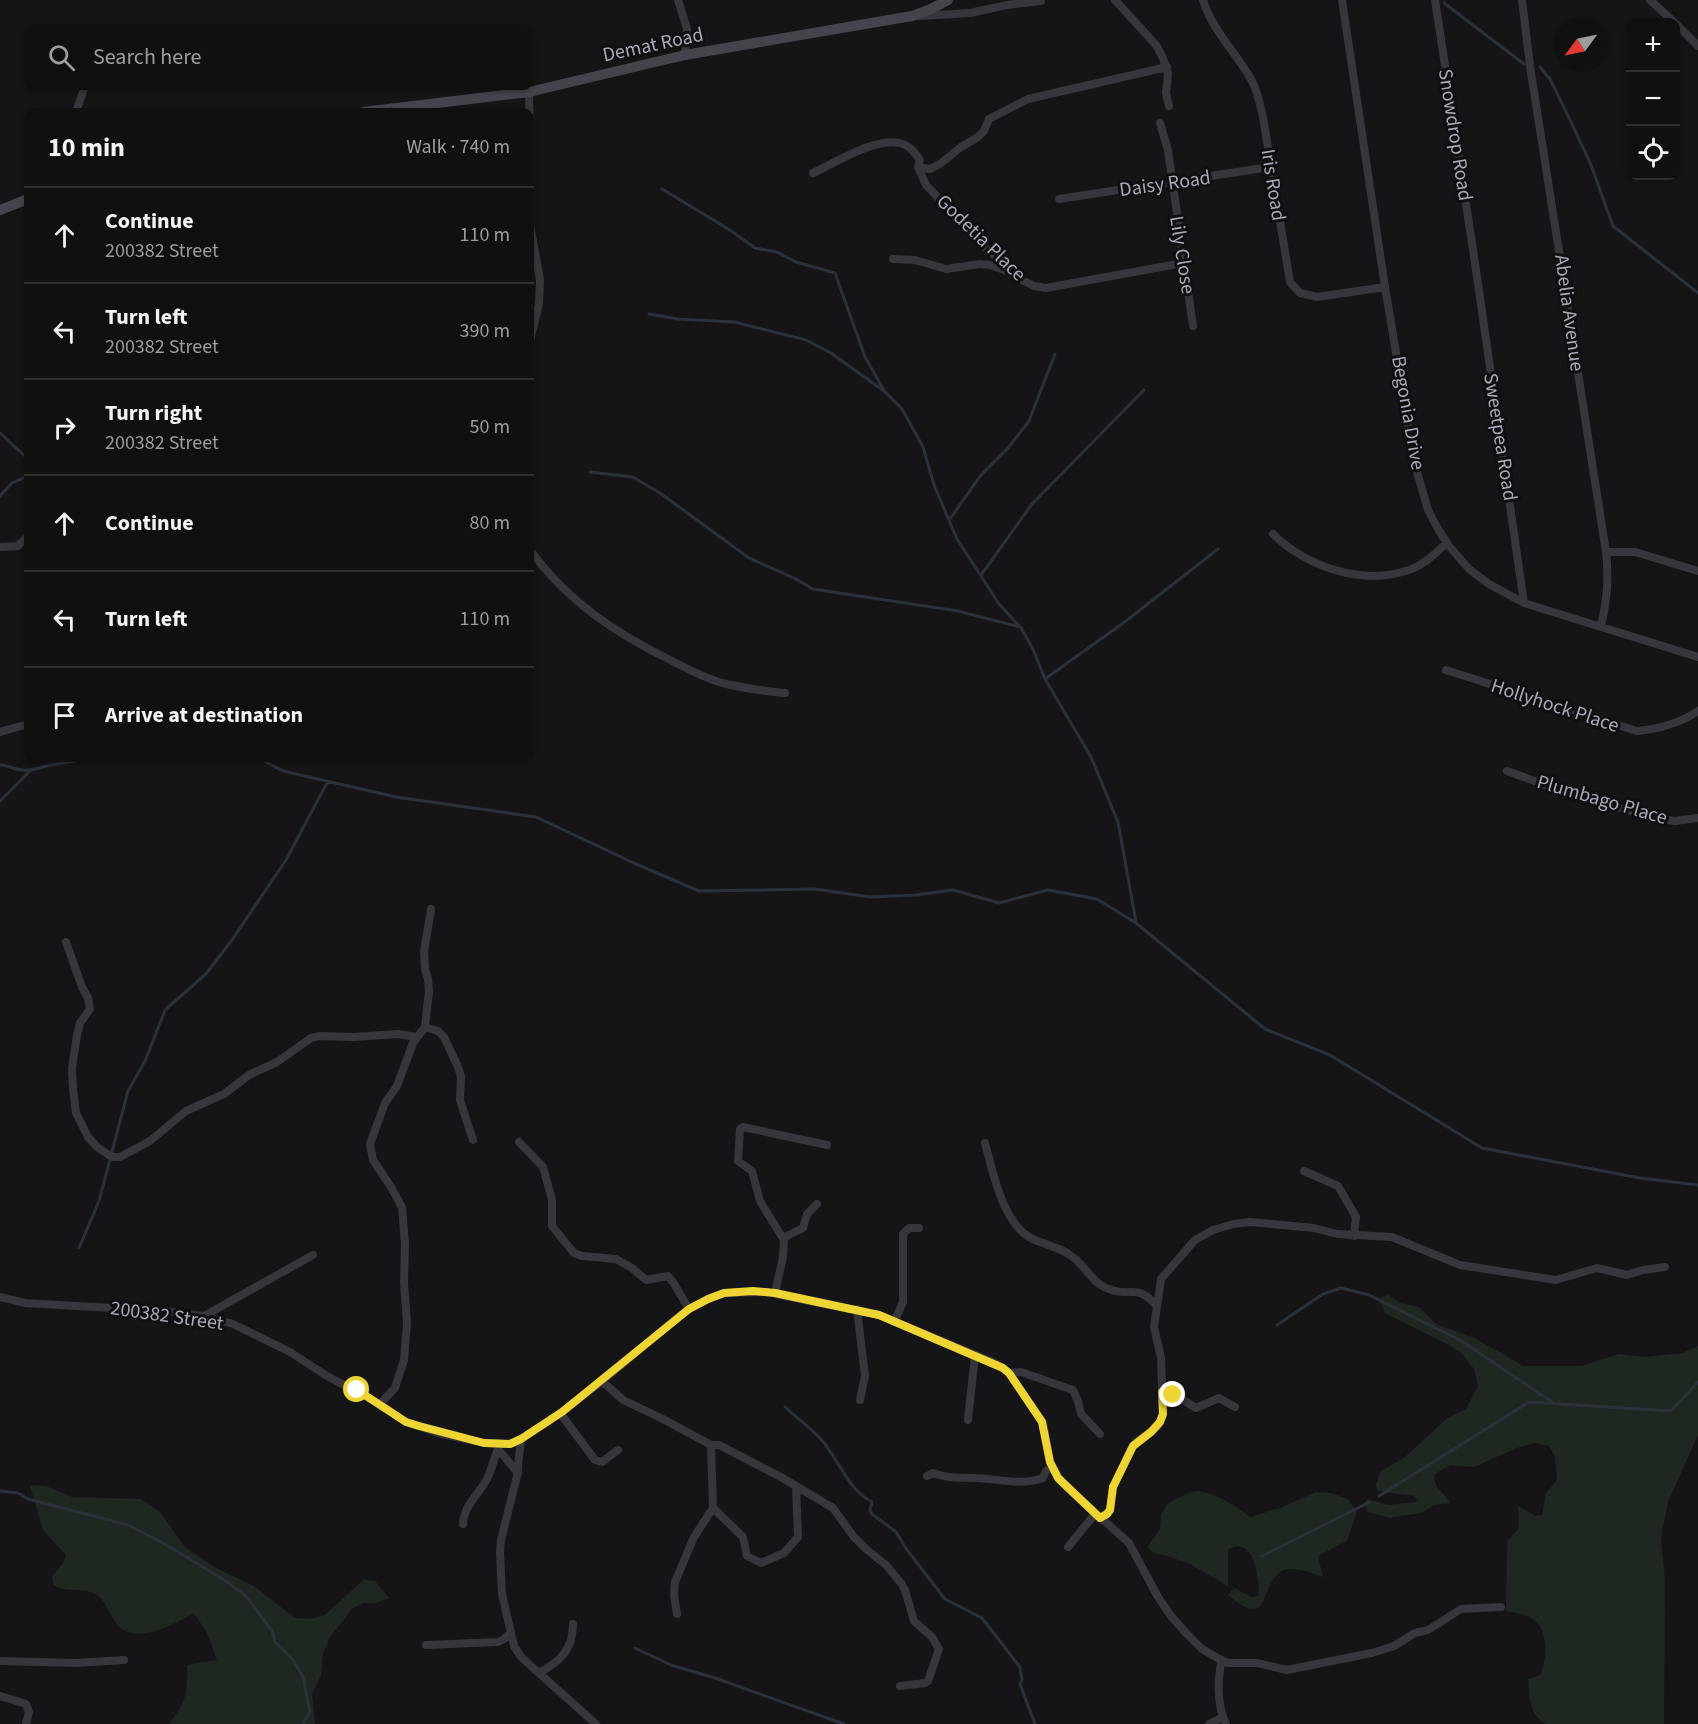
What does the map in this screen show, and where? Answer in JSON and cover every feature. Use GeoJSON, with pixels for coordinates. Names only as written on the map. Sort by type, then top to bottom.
{"type":"FeatureCollection","features":[{"type":"Feature","properties":{"kind":"street"},"geometry":{"type":"LineString","coordinates":[[678,0],[687,29],[685,55]]}},
{"type":"Feature","properties":{"kind":"street","name":"Demat Road"},"geometry":{"type":"LineString","coordinates":[[396,108],[529,92],[685,55],[912,16],[948,0]]}},
{"type":"Feature","properties":{"kind":"street"},"geometry":{"type":"LineString","coordinates":[[1114,0],[1156,45],[1167,67],[1166,93],[1169,106]]}},
{"type":"Feature","properties":{"kind":"street","name":"Iris Road"},"geometry":{"type":"LineString","coordinates":[[1203,0],[1212,19],[1257,91],[1288,278],[1295,289],[1307,296],[1317,297],[1385,286]]}},
{"type":"Feature","properties":{"kind":"street","name":"Begonia Drive"},"geometry":{"type":"LineString","coordinates":[[1342,0],[1414,461],[1428,510],[1447,543],[1469,569],[1489,584],[1524,603],[1698,657]]}},
{"type":"Feature","properties":{"kind":"street","name":"Snowdrop Road"},"geometry":{"type":"LineString","coordinates":[[1434,0],[1476,270]]}},
{"type":"Feature","properties":{"kind":"street","name":"Abelia Avenue"},"geometry":{"type":"LineString","coordinates":[[1522,0],[1530,66],[1606,552],[1607,602],[1600,626]]}},
{"type":"Feature","properties":{"kind":"street"},"geometry":{"type":"LineString","coordinates":[[1650,0],[1670,18]]}},
{"type":"Feature","properties":{"kind":"street"},"geometry":{"type":"LineString","coordinates":[[912,16],[970,13],[1041,1]]}},
{"type":"Feature","properties":{"kind":"street"},"geometry":{"type":"LineString","coordinates":[[1680,28],[1698,46]]}},
{"type":"Feature","properties":{"kind":"street"},"geometry":{"type":"LineString","coordinates":[[918,168],[930,169],[940,164],[978,137],[991,117],[1028,99],[1167,67]]}},
{"type":"Feature","properties":{"kind":"street"},"geometry":{"type":"LineString","coordinates":[[77,108],[84,90]]}},
{"type":"Feature","properties":{"kind":"street"},"geometry":{"type":"LineString","coordinates":[[529,92],[529,108]]}},
{"type":"Feature","properties":{"kind":"street","name":"Lily Close"},"geometry":{"type":"LineString","coordinates":[[1160,123],[1168,150],[1193,326]]}},
{"type":"Feature","properties":{"kind":"street","name":"Godetia Place"},"geometry":{"type":"LineString","coordinates":[[813,173],[868,147],[900,143],[906,146],[920,160],[918,168],[926,185],[984,246],[1022,280],[1034,286],[1046,288],[1183,262]]}},
{"type":"Feature","properties":{"kind":"street","name":"Daisy Road"},"geometry":{"type":"LineString","coordinates":[[1059,199],[1270,167]]}},
{"type":"Feature","properties":{"kind":"street"},"geometry":{"type":"LineString","coordinates":[[0,210],[24,201]]}},
{"type":"Feature","properties":{"kind":"street"},"geometry":{"type":"LineString","coordinates":[[534,247],[540,280],[539,304],[534,325]]}},
{"type":"Feature","properties":{"kind":"street"},"geometry":{"type":"LineString","coordinates":[[893,259],[915,260],[946,269],[984,264],[1014,273]]}},
{"type":"Feature","properties":{"kind":"street","name":"Sweetpea Road"},"geometry":{"type":"LineString","coordinates":[[1476,270],[1524,603]]}},
{"type":"Feature","properties":{"kind":"street"},"geometry":{"type":"LineString","coordinates":[[1273,534],[1293,552],[1334,570],[1352,574],[1382,574],[1409,570],[1423,563],[1447,543]]}},
{"type":"Feature","properties":{"kind":"street"},"geometry":{"type":"LineString","coordinates":[[0,547],[18,546],[24,540]]}},
{"type":"Feature","properties":{"kind":"street"},"geometry":{"type":"LineString","coordinates":[[1606,552],[1635,552],[1698,571]]}},
{"type":"Feature","properties":{"kind":"street"},"geometry":{"type":"LineString","coordinates":[[534,555],[554,582],[578,603],[601,622],[643,647],[703,677],[746,689],[785,693]]}},
{"type":"Feature","properties":{"kind":"street","name":"Hollyhock Place"},"geometry":{"type":"LineString","coordinates":[[1446,670],[1637,731],[1678,721],[1698,711]]}},
{"type":"Feature","properties":{"kind":"street"},"geometry":{"type":"LineString","coordinates":[[0,732],[24,725]]}},
{"type":"Feature","properties":{"kind":"street","name":"Plumbago Place"},"geometry":{"type":"LineString","coordinates":[[1507,771],[1554,788],[1654,818],[1675,821],[1698,818]]}},
{"type":"Feature","properties":{"kind":"street"},"geometry":{"type":"LineString","coordinates":[[380,1404],[394,1388],[404,1360],[407,1323],[404,1282],[405,1244],[402,1207],[392,1187],[373,1160],[370,1144],[385,1103],[401,1077],[417,1037],[425,1027],[429,991],[424,952],[431,909]]}},
{"type":"Feature","properties":{"kind":"street"},"geometry":{"type":"LineString","coordinates":[[66,942],[88,998],[90,1009],[80,1023],[74,1050],[72,1090],[76,1113],[88,1137],[97,1147],[112,1157],[120,1157],[150,1141],[186,1111],[224,1094],[249,1075],[277,1062],[311,1038],[398,1034],[417,1037]]}},
{"type":"Feature","properties":{"kind":"street"},"geometry":{"type":"LineString","coordinates":[[425,1027],[438,1031],[444,1037],[458,1067],[461,1077],[460,1100],[473,1140]]}},
{"type":"Feature","properties":{"kind":"street"},"geometry":{"type":"LineString","coordinates":[[775,1293],[783,1257],[783,1238],[759,1201],[752,1171],[738,1161],[740,1129],[743,1127],[827,1145]]}},
{"type":"Feature","properties":{"kind":"street"},"geometry":{"type":"LineString","coordinates":[[519,1142],[543,1167],[552,1200],[552,1226],[574,1253],[582,1256],[616,1259],[632,1268],[646,1280],[668,1276],[689,1309]]}},
{"type":"Feature","properties":{"kind":"street"},"geometry":{"type":"LineString","coordinates":[[985,1143],[1003,1201],[1021,1230],[1035,1240],[1073,1257],[1101,1285],[1112,1291],[1138,1291],[1157,1305]]}},
{"type":"Feature","properties":{"kind":"street"},"geometry":{"type":"LineString","coordinates":[[1304,1171],[1338,1186],[1356,1217],[1354,1236]]}},
{"type":"Feature","properties":{"kind":"street"},"geometry":{"type":"LineString","coordinates":[[783,1238],[802,1228],[807,1214],[817,1204]]}},
{"type":"Feature","properties":{"kind":"street"},"geometry":{"type":"LineString","coordinates":[[1068,1547],[1097,1516],[1107,1514],[1110,1510],[1113,1487],[1133,1446],[1160,1422],[1163,1414],[1161,1358],[1154,1327],[1161,1279],[1195,1240],[1213,1230],[1234,1224],[1257,1223],[1314,1228],[1354,1236],[1392,1237],[1460,1265],[1557,1280],[1597,1269],[1628,1275],[1665,1267]]}},
{"type":"Feature","properties":{"kind":"street"},"geometry":{"type":"LineString","coordinates":[[895,1320],[903,1302],[903,1234],[909,1228],[919,1228]]}},
{"type":"Feature","properties":{"kind":"street"},"geometry":{"type":"LineString","coordinates":[[204,1316],[313,1255]]}},
{"type":"Feature","properties":{"kind":"street","name":"200382 Street"},"geometry":{"type":"LineString","coordinates":[[0,1297],[26,1303],[164,1311],[204,1316],[249,1331],[290,1352],[327,1376],[380,1404],[406,1422],[499,1446],[521,1439],[560,1413],[689,1309],[724,1293],[753,1291],[775,1293],[857,1309],[895,1320],[995,1363],[1009,1373],[1042,1422],[1052,1467]]}},
{"type":"Feature","properties":{"kind":"street"},"geometry":{"type":"LineString","coordinates":[[857,1309],[865,1376],[860,1400]]}},
{"type":"Feature","properties":{"kind":"street"},"geometry":{"type":"LineString","coordinates":[[968,1420],[975,1355]]}},
{"type":"Feature","properties":{"kind":"street"},"geometry":{"type":"LineString","coordinates":[[1009,1373],[1021,1372],[1073,1390],[1081,1414],[1100,1434]]}},
{"type":"Feature","properties":{"kind":"street"},"geometry":{"type":"LineString","coordinates":[[602,1381],[623,1400],[711,1445],[719,1445],[833,1508],[866,1549],[886,1565],[906,1590],[914,1620],[932,1637],[939,1649],[926,1683],[900,1686]]}},
{"type":"Feature","properties":{"kind":"street"},"geometry":{"type":"LineString","coordinates":[[1162,1392],[1177,1396],[1196,1408],[1219,1398],[1235,1407]]}},
{"type":"Feature","properties":{"kind":"street"},"geometry":{"type":"LineString","coordinates":[[560,1413],[595,1460],[602,1462],[618,1450]]}},
{"type":"Feature","properties":{"kind":"street"},"geometry":{"type":"LineString","coordinates":[[521,1439],[518,1473],[501,1540],[500,1553],[502,1594],[510,1632],[517,1651],[596,1724]]}},
{"type":"Feature","properties":{"kind":"street"},"geometry":{"type":"LineString","coordinates":[[677,1614],[674,1595],[675,1582],[694,1537],[713,1508],[711,1445]]}},
{"type":"Feature","properties":{"kind":"street"},"geometry":{"type":"LineString","coordinates":[[499,1446],[518,1473]]}},
{"type":"Feature","properties":{"kind":"street"},"geometry":{"type":"LineString","coordinates":[[463,1524],[466,1510],[488,1476],[499,1446]]}},
{"type":"Feature","properties":{"kind":"street"},"geometry":{"type":"LineString","coordinates":[[927,1476],[933,1473],[946,1477],[1025,1482],[1043,1478],[1046,1471],[1052,1467],[1063,1484],[1129,1543],[1158,1598],[1185,1632],[1202,1648],[1228,1664],[1257,1663],[1287,1670],[1372,1653],[1401,1643],[1415,1633],[1428,1630],[1461,1609],[1501,1607]]}},
{"type":"Feature","properties":{"kind":"street"},"geometry":{"type":"LineString","coordinates":[[713,1508],[743,1537],[747,1556],[761,1563],[784,1553],[798,1537],[796,1486]]}},
{"type":"Feature","properties":{"kind":"street"},"geometry":{"type":"LineString","coordinates":[[539,1672],[553,1665],[565,1655],[572,1638],[573,1623]]}},
{"type":"Feature","properties":{"kind":"street"},"geometry":{"type":"LineString","coordinates":[[426,1645],[498,1642],[510,1632]]}},
{"type":"Feature","properties":{"kind":"street"},"geometry":{"type":"LineString","coordinates":[[0,1660],[76,1663],[124,1660]]}},
{"type":"Feature","properties":{"kind":"street"},"geometry":{"type":"LineString","coordinates":[[1209,1724],[1224,1721],[1219,1676],[1222,1660]]}},
{"type":"Feature","properties":{"kind":"street"},"geometry":{"type":"LineString","coordinates":[[0,1696],[26,1704],[29,1712],[26,1724]]}},
{"type":"Feature","properties":{"kind":"shaded area"},"geometry":{"type":"Polygon","coordinates":[[[1388,1295],[1400,1303],[1419,1307],[1436,1324],[1476,1339],[1524,1366],[1581,1366],[1619,1354],[1645,1357],[1682,1353],[1698,1346],[1698,1435],[1668,1502],[1661,1539],[1665,1580],[1664,1724],[1546,1724],[1533,1710],[1528,1679],[1540,1675],[1545,1654],[1544,1638],[1539,1625],[1534,1620],[1506,1611],[1507,1541],[1519,1528],[1518,1506],[1536,1516],[1542,1515],[1546,1493],[1557,1480],[1555,1456],[1549,1446],[1535,1443],[1517,1448],[1474,1467],[1450,1465],[1435,1474],[1434,1479],[1450,1503],[1434,1505],[1421,1513],[1390,1518],[1368,1512],[1364,1503],[1368,1499],[1389,1505],[1416,1502],[1414,1496],[1378,1491],[1376,1485],[1380,1472],[1404,1458],[1446,1419],[1466,1409],[1478,1386],[1474,1369],[1461,1353],[1385,1313],[1379,1298],[1388,1295]]]}},
{"type":"Feature","properties":{"kind":"shaded area"},"geometry":{"type":"Polygon","coordinates":[[[30,1486],[46,1486],[72,1497],[141,1499],[160,1512],[185,1547],[216,1568],[254,1586],[295,1618],[311,1619],[325,1615],[364,1579],[375,1581],[389,1598],[376,1603],[363,1603],[352,1609],[330,1637],[323,1654],[321,1675],[312,1694],[315,1724],[169,1724],[183,1703],[187,1683],[187,1665],[217,1660],[207,1633],[194,1613],[155,1631],[133,1633],[124,1630],[116,1623],[98,1596],[88,1591],[64,1589],[54,1585],[52,1576],[64,1562],[66,1555],[43,1530],[30,1486]]]}},
{"type":"Feature","properties":{"kind":"shaded area"},"geometry":{"type":"Polygon","coordinates":[[[1197,1491],[1218,1497],[1250,1517],[1280,1508],[1316,1492],[1331,1493],[1348,1499],[1357,1511],[1347,1541],[1318,1556],[1323,1577],[1298,1569],[1280,1572],[1273,1580],[1260,1607],[1251,1609],[1228,1595],[1234,1588],[1252,1597],[1258,1596],[1256,1571],[1246,1549],[1237,1546],[1229,1549],[1228,1586],[1190,1564],[1157,1554],[1148,1546],[1160,1529],[1161,1515],[1168,1503],[1197,1491]]]}},
{"type":"Feature","properties":{"kind":"waterway"},"geometry":{"type":"LineString","coordinates":[[1444,3],[1524,64]]}},
{"type":"Feature","properties":{"kind":"waterway"},"geometry":{"type":"LineString","coordinates":[[1540,67],[1550,79],[1591,165],[1613,226],[1698,293]]}},
{"type":"Feature","properties":{"kind":"waterway"},"geometry":{"type":"LineString","coordinates":[[662,189],[730,230],[755,248],[777,252],[796,262],[835,273],[865,357],[885,392],[902,409],[923,447],[934,485],[957,539],[999,604],[1021,628],[1033,649],[1045,679],[1091,757],[1118,822],[1136,922]]}},
{"type":"Feature","properties":{"kind":"waterway"},"geometry":{"type":"LineString","coordinates":[[649,314],[678,319],[734,322],[806,340],[831,353],[884,391]]}},
{"type":"Feature","properties":{"kind":"waterway"},"geometry":{"type":"LineString","coordinates":[[950,519],[981,475],[1008,448],[1029,421],[1055,354]]}},
{"type":"Feature","properties":{"kind":"waterway"},"geometry":{"type":"LineString","coordinates":[[981,575],[1032,504],[1144,390]]}},
{"type":"Feature","properties":{"kind":"waterway"},"geometry":{"type":"LineString","coordinates":[[0,433],[24,455]]}},
{"type":"Feature","properties":{"kind":"waterway"},"geometry":{"type":"LineString","coordinates":[[590,472],[633,477],[660,493],[749,558],[813,589],[958,611],[1020,627]]}},
{"type":"Feature","properties":{"kind":"waterway"},"geometry":{"type":"LineString","coordinates":[[0,496],[12,483],[24,478]]}},
{"type":"Feature","properties":{"kind":"waterway"},"geometry":{"type":"LineString","coordinates":[[1045,679],[1126,621],[1218,549]]}},
{"type":"Feature","properties":{"kind":"waterway"},"geometry":{"type":"LineString","coordinates":[[0,765],[29,770],[69,762]]}},
{"type":"Feature","properties":{"kind":"waterway"},"geometry":{"type":"LineString","coordinates":[[266,762],[283,771],[396,797],[536,817],[699,891],[815,889],[870,897],[916,895],[953,890],[999,903],[1048,890],[1097,899],[1136,923],[1265,1029],[1330,1055],[1482,1148],[1640,1178],[1698,1185]]}},
{"type":"Feature","properties":{"kind":"waterway"},"geometry":{"type":"LineString","coordinates":[[0,801],[30,771]]}},
{"type":"Feature","properties":{"kind":"waterway"},"geometry":{"type":"LineString","coordinates":[[79,1248],[99,1201],[128,1091],[145,1061],[165,1010],[206,974],[232,940],[286,860],[328,781]]}},
{"type":"Feature","properties":{"kind":"waterway"},"geometry":{"type":"LineString","coordinates":[[1277,1325],[1323,1294],[1341,1288],[1369,1295],[1460,1340],[1552,1402]]}},
{"type":"Feature","properties":{"kind":"waterway"},"geometry":{"type":"LineString","coordinates":[[1379,1496],[1529,1402],[1671,1411],[1698,1382]]}},
{"type":"Feature","properties":{"kind":"waterway"},"geometry":{"type":"LineString","coordinates":[[785,1407],[827,1446],[850,1482],[872,1502],[870,1510],[872,1514],[896,1532],[945,1599],[982,1618],[1020,1667],[1022,1680],[1020,1684],[1035,1724]]}},
{"type":"Feature","properties":{"kind":"waterway"},"geometry":{"type":"LineString","coordinates":[[0,1491],[18,1493],[28,1499],[128,1525],[170,1547],[246,1596],[272,1631],[275,1642],[293,1660],[303,1677],[310,1712],[303,1724]]}},
{"type":"Feature","properties":{"kind":"waterway"},"geometry":{"type":"LineString","coordinates":[[1262,1556],[1370,1502]]}},
{"type":"Feature","properties":{"kind":"waterway"},"geometry":{"type":"LineString","coordinates":[[635,1648],[671,1665],[715,1678],[844,1724]]}},
{"type":"Feature","properties":{"kind":"route"},"geometry":{"type":"LineString","coordinates":[[357,1390],[406,1422],[442,1434],[484,1443],[510,1444],[562,1412],[689,1309],[724,1293],[753,1291],[775,1293],[857,1309],[895,1320],[1003,1368],[1009,1373],[1042,1422],[1054,1472],[1063,1484],[1100,1518],[1110,1510],[1111,1492],[1133,1446],[1160,1422],[1163,1414],[1162,1392],[1173,1395]]}}]}
